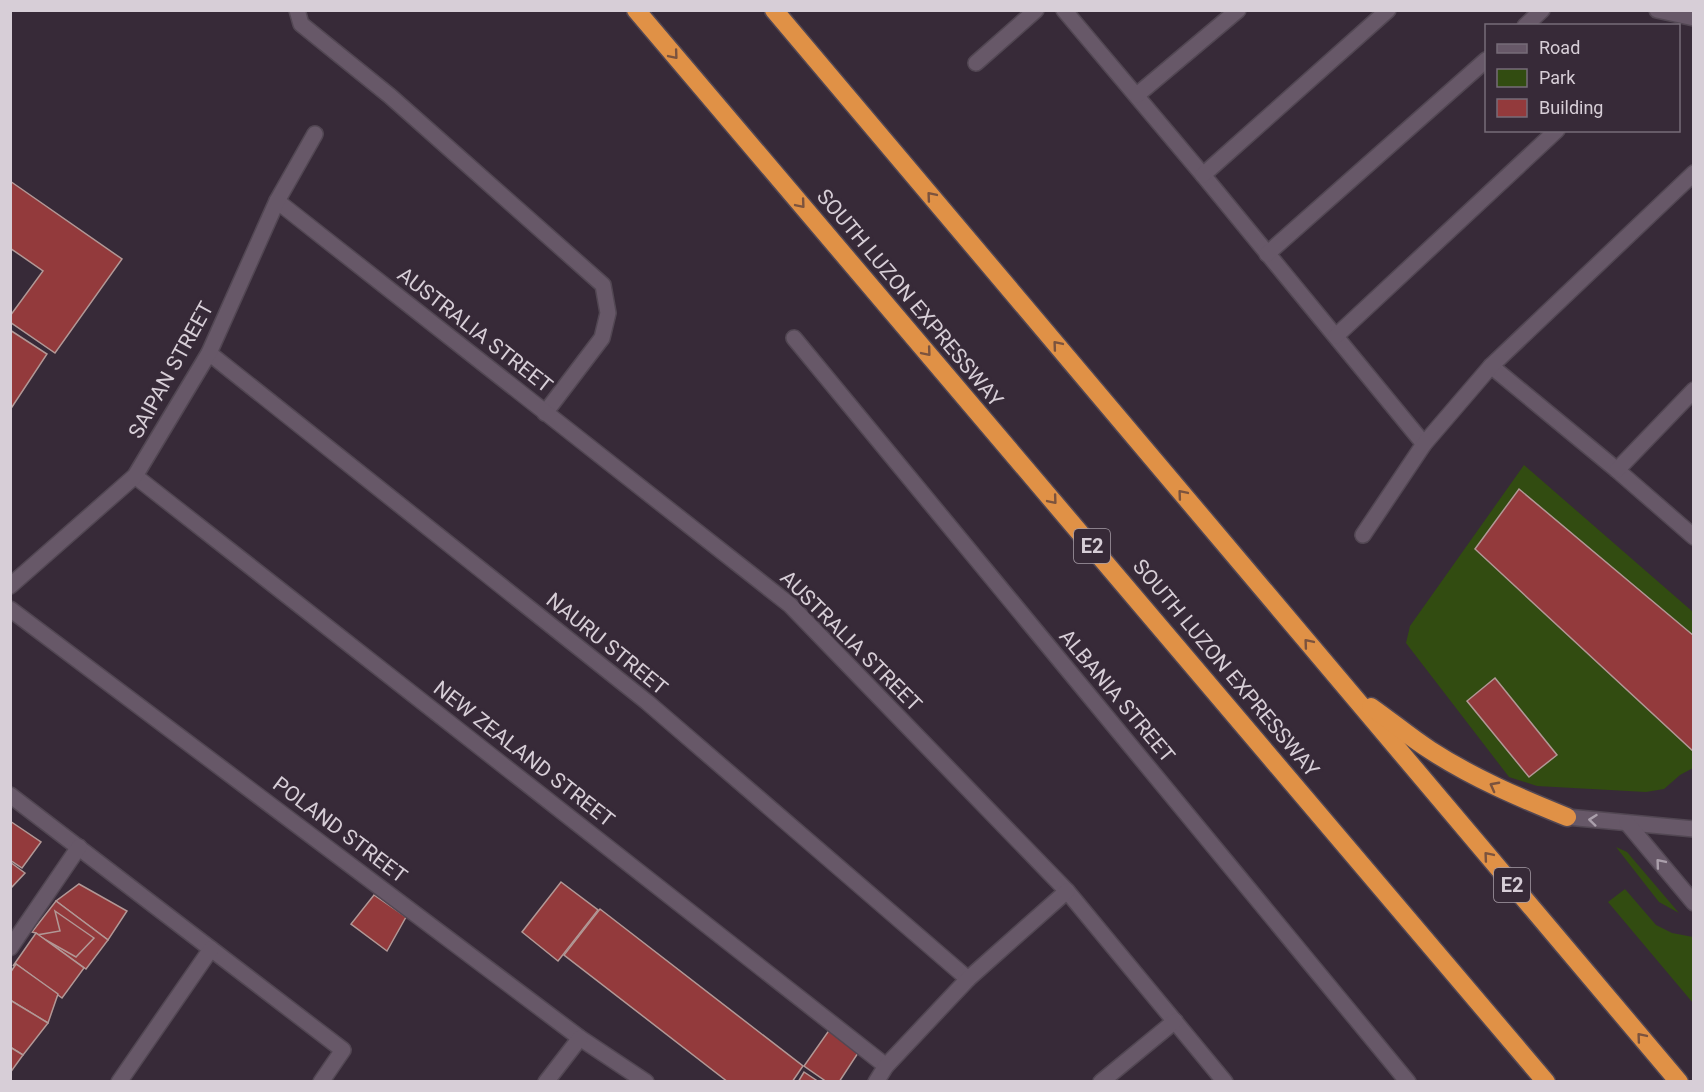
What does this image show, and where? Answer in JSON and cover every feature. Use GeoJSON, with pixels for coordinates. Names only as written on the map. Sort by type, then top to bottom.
{"type":"FeatureCollection","features":[{"type":"Feature","properties":{"kind":"highway","name":"SOUTH LUZON EXPRESSWAY"},"geometry":{"type":"LineString","coordinates":[[636,10],[1546,1082]]}},
{"type":"Feature","properties":{"kind":"highway","name":"E2"},"geometry":{"type":"LineString","coordinates":[[774,10],[1679,1082]]}},
{"type":"Feature","properties":{"kind":"highway"},"geometry":{"type":"LineString","coordinates":[[1346,688],[1430,750],[1508,794],[1567,817]]}},
{"type":"Feature","properties":{"kind":"street"},"geometry":{"type":"LineString","coordinates":[[297,10],[301,24],[390,96],[603,285],[609,313],[602,338],[545,413]]}},
{"type":"Feature","properties":{"kind":"street"},"geometry":{"type":"LineString","coordinates":[[1064,10],[1137,95],[1424,444]]}},
{"type":"Feature","properties":{"kind":"street"},"geometry":{"type":"LineString","coordinates":[[1137,95],[1238,10]]}},
{"type":"Feature","properties":{"kind":"street"},"geometry":{"type":"LineString","coordinates":[[1203,176],[1388,10]]}},
{"type":"Feature","properties":{"kind":"street"},"geometry":{"type":"LineString","coordinates":[[1527,24],[1542,10]]}},
{"type":"Feature","properties":{"kind":"street"},"geometry":{"type":"LineString","coordinates":[[1657,10],[1685,20]]}},
{"type":"Feature","properties":{"kind":"street"},"geometry":{"type":"LineString","coordinates":[[976,63],[1025,14]]}},
{"type":"Feature","properties":{"kind":"street"},"geometry":{"type":"LineString","coordinates":[[1268,254],[1485,61]]}},
{"type":"Feature","properties":{"kind":"street"},"geometry":{"type":"LineString","coordinates":[[1336,336],[1555,132]]}},
{"type":"Feature","properties":{"kind":"street","name":"SAIPAN STREET"},"geometry":{"type":"LineString","coordinates":[[10,586],[135,476],[209,353],[277,201],[315,134]]}},
{"type":"Feature","properties":{"kind":"street"},"geometry":{"type":"LineString","coordinates":[[1363,535],[1424,444],[1491,366],[1694,173]]}},
{"type":"Feature","properties":{"kind":"street","name":"AUSTRALIA STREET"},"geometry":{"type":"LineString","coordinates":[[277,201],[790,605],[1067,891],[1225,1082]]}},
{"type":"Feature","properties":{"kind":"street","name":"ALBANIA STREET"},"geometry":{"type":"LineString","coordinates":[[794,338],[1408,1082]]}},
{"type":"Feature","properties":{"kind":"street","name":"NAURU STREET"},"geometry":{"type":"LineString","coordinates":[[209,353],[647,702],[968,979]]}},
{"type":"Feature","properties":{"kind":"street"},"geometry":{"type":"LineString","coordinates":[[1491,366],[1694,537]]}},
{"type":"Feature","properties":{"kind":"street"},"geometry":{"type":"LineString","coordinates":[[1617,470],[1694,390]]}},
{"type":"Feature","properties":{"kind":"street","name":"NEW ZEALAND STREET"},"geometry":{"type":"LineString","coordinates":[[135,476],[886,1066]]}},
{"type":"Feature","properties":{"kind":"street","name":"POLAND STREET"},"geometry":{"type":"LineString","coordinates":[[10,609],[580,1038],[646,1082]]}},
{"type":"Feature","properties":{"kind":"street"},"geometry":{"type":"LineString","coordinates":[[10,795],[343,1050],[321,1082]]}},
{"type":"Feature","properties":{"kind":"street"},"geometry":{"type":"LineString","coordinates":[[1567,817],[1694,829]]}},
{"type":"Feature","properties":{"kind":"street"},"geometry":{"type":"LineString","coordinates":[[1627,823],[1694,903]]}},
{"type":"Feature","properties":{"kind":"street"},"geometry":{"type":"LineString","coordinates":[[10,948],[79,847]]}},
{"type":"Feature","properties":{"kind":"street"},"geometry":{"type":"LineString","coordinates":[[876,1082],[886,1066],[968,979],[1067,891]]}},
{"type":"Feature","properties":{"kind":"street"},"geometry":{"type":"LineString","coordinates":[[119,1082],[211,949]]}},
{"type":"Feature","properties":{"kind":"street"},"geometry":{"type":"LineString","coordinates":[[1101,1082],[1175,1021]]}},
{"type":"Feature","properties":{"kind":"street"},"geometry":{"type":"LineString","coordinates":[[546,1082],[580,1038]]}},
{"type":"Feature","properties":{"kind":"green space"},"geometry":{"type":"Polygon","coordinates":[[[1524,465],[1693,612],[1693,768],[1680,775],[1664,789],[1646,792],[1537,786],[1509,777],[1406,643],[1410,626],[1524,465]]]}},
{"type":"Feature","properties":{"kind":"green space"},"geometry":{"type":"Polygon","coordinates":[[[1616,847],[1627,852],[1679,913],[1659,902],[1616,847]]]}},
{"type":"Feature","properties":{"kind":"green space"},"geometry":{"type":"Polygon","coordinates":[[[1625,889],[1656,925],[1672,933],[1693,937],[1693,1003],[1608,902],[1625,889]]]}},
{"type":"Feature","properties":{"kind":"building"},"geometry":{"type":"Polygon","coordinates":[[[10,181],[122,259],[55,353],[10,322],[10,316],[43,271],[10,248],[10,181]]]}},
{"type":"Feature","properties":{"kind":"building"},"geometry":{"type":"Polygon","coordinates":[[[10,330],[47,354],[10,410],[10,330]]]}},
{"type":"Feature","properties":{"kind":"building"},"geometry":{"type":"Polygon","coordinates":[[[1519,489],[1694,636],[1694,752],[1475,549],[1519,489]]]}},
{"type":"Feature","properties":{"kind":"building"},"geometry":{"type":"Polygon","coordinates":[[[1495,678],[1557,755],[1529,777],[1467,701],[1495,678]]]}},
{"type":"Feature","properties":{"kind":"building"},"geometry":{"type":"Polygon","coordinates":[[[10,821],[41,842],[22,868],[10,860],[10,821]]]}},
{"type":"Feature","properties":{"kind":"building"},"geometry":{"type":"Polygon","coordinates":[[[10,862],[25,873],[10,889],[10,862]]]}},
{"type":"Feature","properties":{"kind":"building"},"geometry":{"type":"Polygon","coordinates":[[[561,882],[598,910],[558,961],[522,932],[561,882]]]}},
{"type":"Feature","properties":{"kind":"building"},"geometry":{"type":"Polygon","coordinates":[[[79,884],[127,911],[108,940],[56,901],[79,884]]]}},
{"type":"Feature","properties":{"kind":"building"},"geometry":{"type":"Polygon","coordinates":[[[374,895],[406,917],[387,951],[351,924],[374,895]]]}},
{"type":"Feature","properties":{"kind":"building"},"geometry":{"type":"Polygon","coordinates":[[[56,901],[108,940],[86,969],[32,932],[56,901]]]}},
{"type":"Feature","properties":{"kind":"building"},"geometry":{"type":"Polygon","coordinates":[[[600,909],[803,1066],[792,1082],[728,1082],[564,955],[600,909]]]}},
{"type":"Feature","properties":{"kind":"building"},"geometry":{"type":"Polygon","coordinates":[[[55,911],[94,938],[76,957],[37,935],[60,931],[55,911]]]}},
{"type":"Feature","properties":{"kind":"building"},"geometry":{"type":"Polygon","coordinates":[[[36,933],[84,968],[62,998],[16,964],[13,966],[36,933]]]}},
{"type":"Feature","properties":{"kind":"building"},"geometry":{"type":"Polygon","coordinates":[[[16,964],[58,994],[48,1023],[10,1000],[10,973],[16,964]]]}},
{"type":"Feature","properties":{"kind":"building"},"geometry":{"type":"Polygon","coordinates":[[[10,1000],[48,1023],[23,1055],[10,1047],[10,1000]]]}},
{"type":"Feature","properties":{"kind":"building"},"geometry":{"type":"Polygon","coordinates":[[[830,1029],[860,1050],[839,1082],[827,1082],[804,1066],[830,1029]]]}},
{"type":"Feature","properties":{"kind":"building"},"geometry":{"type":"Polygon","coordinates":[[[10,1047],[23,1055],[10,1073],[10,1047]]]}},
{"type":"Feature","properties":{"kind":"building"},"geometry":{"type":"Polygon","coordinates":[[[804,1072],[819,1082],[798,1082],[804,1072]]]}}]}
